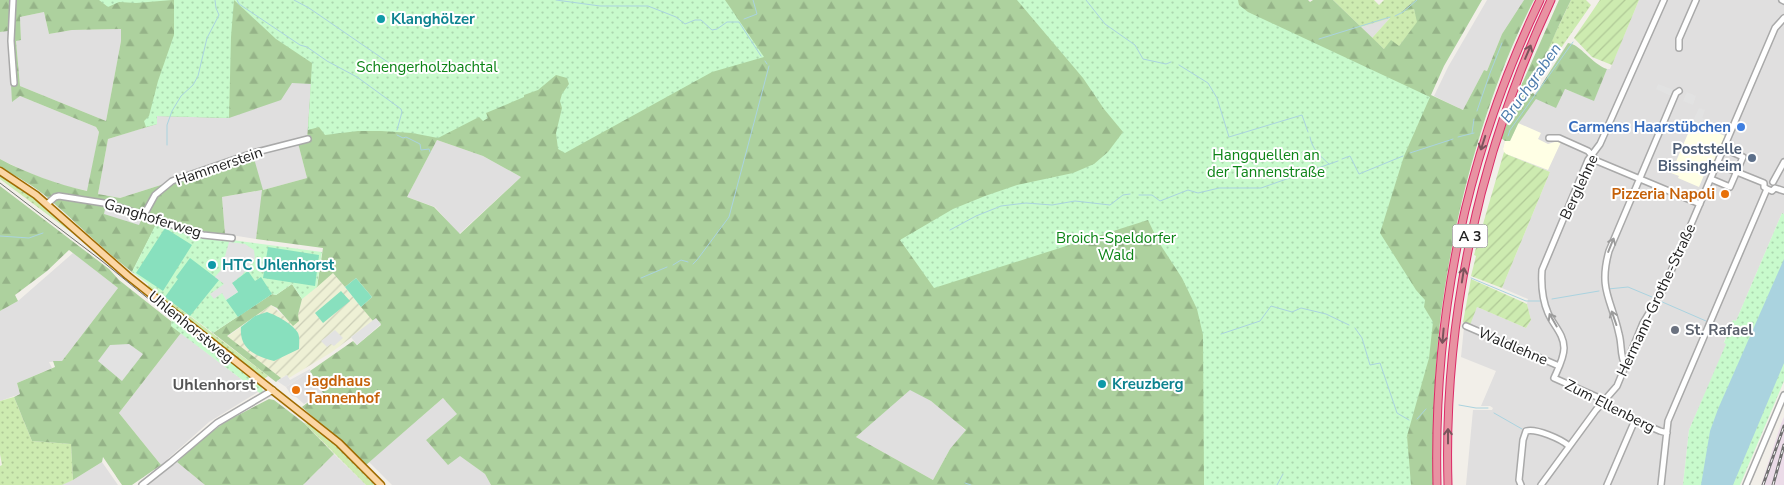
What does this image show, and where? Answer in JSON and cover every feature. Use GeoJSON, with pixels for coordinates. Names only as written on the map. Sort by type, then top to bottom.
{"type":"FeatureCollection","features":[{"type":"Feature","properties":{"kind":"highway","name":"A 3"},"geometry":{"type":"LineString","coordinates":[[1437,485],[1439,371],[1444,322],[1457,239],[1478,158],[1491,118],[1508,70],[1540,0]]}},
{"type":"Feature","properties":{"kind":"highway","name":"A 3"},"geometry":{"type":"LineString","coordinates":[[1448,485],[1450,373],[1468,242],[1501,121],[1518,74],[1551,0]]}},
{"type":"Feature","properties":{"kind":"main road","name":"Uhlenhorstweg"},"geometry":{"type":"LineString","coordinates":[[0,171],[47,204],[130,278],[339,443],[380,485]]}},
{"type":"Feature","properties":{"kind":"street"},"geometry":{"type":"LineString","coordinates":[[13,0],[11,41],[14,83]]}},
{"type":"Feature","properties":{"kind":"street","name":"Berglehne"},"geometry":{"type":"LineString","coordinates":[[1554,378],[1564,351],[1564,345],[1561,335],[1548,314],[1544,300],[1542,270],[1588,160],[1600,144],[1664,0]]}},
{"type":"Feature","properties":{"kind":"street"},"geometry":{"type":"LineString","coordinates":[[1679,48],[1679,39],[1696,0]]}},
{"type":"Feature","properties":{"kind":"street","name":"Hermann-Grothe-Straße"},"geometry":{"type":"LineString","coordinates":[[1541,485],[1569,446],[1617,386],[1643,323],[1663,290],[1775,28],[1784,19]]}},
{"type":"Feature","properties":{"kind":"street"},"geometry":{"type":"LineString","coordinates":[[1625,365],[1622,360],[1621,343],[1605,290],[1605,265],[1676,93],[1680,91]]}},
{"type":"Feature","properties":{"kind":"street"},"geometry":{"type":"LineString","coordinates":[[1549,138],[1559,138],[1588,151],[1597,161],[1700,204]]}},
{"type":"Feature","properties":{"kind":"street","name":"Hammerstein"},"geometry":{"type":"LineString","coordinates":[[144,215],[155,195],[172,181],[253,153],[308,139]]}},
{"type":"Feature","properties":{"kind":"street"},"geometry":{"type":"LineString","coordinates":[[1711,179],[1730,187],[1743,157],[1723,148]]}},
{"type":"Feature","properties":{"kind":"street"},"geometry":{"type":"LineString","coordinates":[[1717,164],[1766,186],[1772,191],[1784,162]]}},
{"type":"Feature","properties":{"kind":"street"},"geometry":{"type":"LineString","coordinates":[[1661,485],[1668,421],[1768,180],[1784,191]]}},
{"type":"Feature","properties":{"kind":"street","name":"Ganghoferweg"},"geometry":{"type":"LineString","coordinates":[[47,204],[59,196],[99,201],[203,235],[232,238]]}},
{"type":"Feature","properties":{"kind":"street","name":"Waldlehne"},"geometry":{"type":"LineString","coordinates":[[1466,326],[1559,366]]}},
{"type":"Feature","properties":{"kind":"street"},"geometry":{"type":"LineString","coordinates":[[1621,343],[1633,347]]}},
{"type":"Feature","properties":{"kind":"street","name":"Zum Ellenberg"},"geometry":{"type":"LineString","coordinates":[[1554,378],[1585,391],[1613,410],[1667,433]]}},
{"type":"Feature","properties":{"kind":"street"},"geometry":{"type":"LineString","coordinates":[[142,485],[217,423],[273,390]]}},
{"type":"Feature","properties":{"kind":"street"},"geometry":{"type":"LineString","coordinates":[[1746,485],[1784,395]]}},
{"type":"Feature","properties":{"kind":"street"},"geometry":{"type":"LineString","coordinates":[[1608,485],[1635,420]]}},
{"type":"Feature","properties":{"kind":"street"},"geometry":{"type":"LineString","coordinates":[[1521,485],[1519,480],[1523,440],[1526,431],[1534,430],[1565,442],[1569,446]]}},
{"type":"Feature","properties":{"kind":"shaded area"},"geometry":{"type":"Polygon","coordinates":[[[1487,0],[1524,0],[1502,34],[1487,71],[1484,70],[1463,110],[1434,96],[1448,67],[1487,0]]]}},
{"type":"Feature","properties":{"kind":"shaded area"},"geometry":{"type":"Polygon","coordinates":[[[1639,0],[1784,0],[1784,214],[1782,213],[1736,321],[1733,320],[1724,342],[1727,344],[1689,430],[1683,485],[1466,485],[1473,410],[1492,410],[1493,408],[1490,406],[1481,406],[1496,371],[1461,357],[1464,327],[1468,328],[1477,307],[1526,328],[1531,320],[1527,304],[1528,299],[1502,288],[1550,172],[1506,154],[1503,149],[1505,141],[1510,141],[1518,123],[1536,99],[1564,89],[1594,100],[1607,69],[1610,69],[1639,0]]]}},
{"type":"Feature","properties":{"kind":"shaded area"},"geometry":{"type":"Polygon","coordinates":[[[44,12],[49,34],[72,30],[122,29],[106,121],[20,86],[16,40],[21,40],[20,17],[44,12]]]}},
{"type":"Feature","properties":{"kind":"shaded area"},"geometry":{"type":"Polygon","coordinates":[[[1391,17],[1372,38],[1361,27],[1391,17]]]}},
{"type":"Feature","properties":{"kind":"shaded area"},"geometry":{"type":"Polygon","coordinates":[[[8,30],[13,101],[20,96],[96,127],[99,132],[88,191],[61,185],[29,173],[0,159],[0,32],[8,30]]]}},
{"type":"Feature","properties":{"kind":"shaded area"},"geometry":{"type":"Polygon","coordinates":[[[231,71],[311,84],[307,141],[298,143],[307,178],[263,190],[173,179],[164,184],[120,198],[98,194],[108,139],[156,124],[156,116],[231,71]]]}},
{"type":"Feature","properties":{"kind":"shaded area"},"geometry":{"type":"Polygon","coordinates":[[[1658,84],[1674,90],[1671,96],[1656,89],[1658,84]]]}},
{"type":"Feature","properties":{"kind":"shaded area"},"geometry":{"type":"Polygon","coordinates":[[[1687,92],[1696,96],[1693,105],[1683,101],[1687,92]]]}},
{"type":"Feature","properties":{"kind":"shaded area"},"geometry":{"type":"Polygon","coordinates":[[[1699,108],[1705,110],[1702,118],[1719,125],[1716,131],[1693,121],[1699,108]]]}},
{"type":"Feature","properties":{"kind":"shaded area"},"geometry":{"type":"Polygon","coordinates":[[[1693,122],[1725,136],[1711,169],[1707,168],[1699,187],[1671,173],[1693,122]]]}},
{"type":"Feature","properties":{"kind":"shaded area"},"geometry":{"type":"Polygon","coordinates":[[[1518,123],[1541,133],[1538,139],[1548,144],[1561,142],[1548,170],[1504,152],[1505,141],[1510,141],[1518,123]]]}},
{"type":"Feature","properties":{"kind":"shaded area"},"geometry":{"type":"Polygon","coordinates":[[[437,140],[483,156],[521,177],[459,234],[435,207],[407,197],[437,140]]]}},
{"type":"Feature","properties":{"kind":"shaded area"},"geometry":{"type":"Polygon","coordinates":[[[263,190],[256,239],[225,234],[222,197],[263,190]]]}},
{"type":"Feature","properties":{"kind":"shaded area"},"geometry":{"type":"Polygon","coordinates":[[[106,204],[143,216],[139,225],[104,214],[106,204]]]}},
{"type":"Feature","properties":{"kind":"shaded area"},"geometry":{"type":"Polygon","coordinates":[[[229,242],[245,244],[254,250],[255,259],[242,275],[232,283],[238,292],[226,300],[222,293],[214,299],[210,294],[224,284],[215,277],[221,270],[229,242]]]}},
{"type":"Feature","properties":{"kind":"shaded area"},"geometry":{"type":"Polygon","coordinates":[[[73,253],[118,288],[62,361],[49,362],[52,368],[17,383],[20,394],[0,401],[0,311],[18,301],[73,253]]]}},
{"type":"Feature","properties":{"kind":"shaded area"},"geometry":{"type":"Polygon","coordinates":[[[333,273],[373,321],[332,352],[289,378],[287,375],[281,378],[227,337],[271,305],[289,321],[298,315],[302,299],[333,273]]]}},
{"type":"Feature","properties":{"kind":"shaded area"},"geometry":{"type":"Polygon","coordinates":[[[1654,306],[1658,308],[1647,333],[1643,331],[1654,306]]]}},
{"type":"Feature","properties":{"kind":"shaded area"},"geometry":{"type":"Polygon","coordinates":[[[376,318],[381,324],[357,345],[351,337],[376,318]]]}},
{"type":"Feature","properties":{"kind":"shaded area"},"geometry":{"type":"Polygon","coordinates":[[[335,330],[343,338],[334,346],[331,344],[327,347],[321,341],[335,330]]]}},
{"type":"Feature","properties":{"kind":"shaded area"},"geometry":{"type":"Polygon","coordinates":[[[181,333],[258,392],[209,422],[161,465],[119,413],[181,333]]]}},
{"type":"Feature","properties":{"kind":"shaded area"},"geometry":{"type":"Polygon","coordinates":[[[129,344],[143,354],[122,381],[98,361],[110,345],[129,344]]]}},
{"type":"Feature","properties":{"kind":"shaded area"},"geometry":{"type":"Polygon","coordinates":[[[310,369],[310,371],[286,387],[277,381],[287,375],[290,380],[310,369]]]}},
{"type":"Feature","properties":{"kind":"shaded area"},"geometry":{"type":"Polygon","coordinates":[[[310,371],[323,393],[304,404],[292,396],[286,387],[310,371]]]}},
{"type":"Feature","properties":{"kind":"shaded area"},"geometry":{"type":"Polygon","coordinates":[[[910,389],[931,401],[952,417],[966,431],[950,449],[933,480],[856,437],[910,389]]]}},
{"type":"Feature","properties":{"kind":"shaded area"},"geometry":{"type":"Polygon","coordinates":[[[443,398],[458,414],[426,440],[460,455],[485,474],[491,485],[392,485],[369,462],[443,398]]]}},
{"type":"Feature","properties":{"kind":"shaded area"},"geometry":{"type":"Polygon","coordinates":[[[1784,417],[1784,485],[1761,485],[1781,424],[1784,417]]]}},
{"type":"Feature","properties":{"kind":"shaded area"},"geometry":{"type":"Polygon","coordinates":[[[334,454],[366,485],[303,485],[334,454]]]}},
{"type":"Feature","properties":{"kind":"shaded area"},"geometry":{"type":"Polygon","coordinates":[[[102,462],[118,485],[28,485],[62,484],[73,480],[102,462]]]}},
{"type":"Feature","properties":{"kind":"shaded area"},"geometry":{"type":"Polygon","coordinates":[[[177,462],[205,485],[148,485],[177,462]]]}},
{"type":"Feature","properties":{"kind":"green space","name":"Broich-Speldorfer Wald"},"geometry":{"type":"Polygon","coordinates":[[[0,0],[1308,0],[1310,2],[1313,0],[1333,0],[1384,49],[1391,40],[1399,46],[1417,22],[1414,9],[1401,12],[1415,0],[1482,0],[1444,66],[1431,95],[1463,110],[1484,70],[1487,71],[1502,34],[1524,0],[1534,0],[1516,37],[1486,116],[1453,241],[1438,342],[1434,404],[1433,485],[491,485],[485,474],[460,456],[448,465],[426,440],[457,414],[443,398],[366,465],[302,407],[323,393],[310,371],[353,341],[357,345],[381,325],[376,319],[373,321],[361,307],[372,297],[356,278],[345,287],[333,273],[317,287],[323,248],[256,239],[262,190],[222,197],[225,234],[198,231],[159,219],[132,272],[44,194],[0,167],[0,159],[43,178],[87,191],[99,132],[96,127],[20,96],[12,102],[8,31],[0,32],[0,0]],[[44,12],[20,17],[21,40],[16,41],[20,86],[106,121],[121,41],[121,29],[72,30],[49,34],[44,12]],[[292,83],[281,100],[229,118],[157,116],[157,124],[108,139],[98,194],[120,198],[164,184],[166,187],[253,155],[263,190],[307,178],[298,143],[307,140],[311,84],[292,83]],[[437,140],[407,197],[434,207],[460,234],[521,177],[483,156],[437,140]],[[910,390],[856,437],[933,480],[950,449],[966,430],[931,401],[910,390]]]}},
{"type":"Feature","properties":{"kind":"green space"},"geometry":{"type":"Polygon","coordinates":[[[99,0],[172,0],[136,3],[119,2],[108,7],[99,0]]]}},
{"type":"Feature","properties":{"kind":"green space"},"geometry":{"type":"Polygon","coordinates":[[[174,0],[234,0],[229,118],[157,116],[157,124],[146,127],[144,121],[149,116],[158,81],[174,35],[174,0]]]}},
{"type":"Feature","properties":{"kind":"green space","name":"Schengerholzbachtal"},"geometry":{"type":"Polygon","coordinates":[[[234,0],[725,0],[764,57],[712,72],[565,153],[558,149],[556,133],[562,108],[560,101],[562,94],[569,84],[567,78],[556,75],[538,90],[486,113],[488,118],[483,121],[479,117],[438,138],[412,133],[381,131],[358,131],[325,135],[319,127],[308,130],[312,63],[276,39],[234,0]]]}},
{"type":"Feature","properties":{"kind":"green space","name":"Hangquellen an der Tannenstraße"},"geometry":{"type":"Polygon","coordinates":[[[1017,0],[1238,0],[1239,5],[1248,12],[1430,97],[1404,156],[1380,233],[1416,290],[1425,300],[1424,307],[1433,322],[1429,358],[1407,436],[1411,485],[1204,485],[1203,335],[1197,309],[1182,278],[1158,241],[1148,220],[934,288],[900,240],[953,209],[985,196],[1017,185],[1073,173],[1094,164],[1108,152],[1123,132],[1104,109],[1083,78],[1017,0]]]}},
{"type":"Feature","properties":{"kind":"green space"},"geometry":{"type":"Polygon","coordinates":[[[1333,0],[1374,0],[1379,5],[1384,0],[1415,0],[1402,11],[1414,9],[1418,22],[1399,46],[1384,49],[1372,38],[1390,18],[1361,27],[1333,0]]]}},
{"type":"Feature","properties":{"kind":"green space"},"geometry":{"type":"Polygon","coordinates":[[[1559,0],[1571,0],[1531,91],[1535,95],[1568,43],[1573,44],[1596,63],[1607,69],[1594,101],[1565,89],[1556,108],[1536,99],[1518,124],[1510,141],[1505,141],[1501,138],[1521,86],[1559,0]]]}},
{"type":"Feature","properties":{"kind":"green space"},"geometry":{"type":"Polygon","coordinates":[[[1571,0],[1586,0],[1591,5],[1531,91],[1552,40],[1571,0]]]}},
{"type":"Feature","properties":{"kind":"green space"},"geometry":{"type":"Polygon","coordinates":[[[1600,0],[1639,0],[1612,65],[1592,57],[1574,38],[1600,0]]]}},
{"type":"Feature","properties":{"kind":"green space"},"geometry":{"type":"Polygon","coordinates":[[[1504,152],[1550,172],[1502,288],[1471,276],[1476,256],[1474,255],[1504,152]]]}},
{"type":"Feature","properties":{"kind":"green space"},"geometry":{"type":"Polygon","coordinates":[[[0,175],[30,195],[79,238],[0,179],[0,175]]]}},
{"type":"Feature","properties":{"kind":"green space"},"geometry":{"type":"Polygon","coordinates":[[[0,186],[109,269],[119,280],[172,322],[172,326],[181,333],[119,413],[161,465],[132,485],[122,485],[103,457],[102,462],[73,480],[71,444],[32,441],[14,397],[20,394],[17,383],[55,367],[53,361],[62,361],[118,288],[69,250],[47,271],[15,295],[18,301],[0,311],[0,186]]]}},
{"type":"Feature","properties":{"kind":"green space"},"geometry":{"type":"Polygon","coordinates":[[[1782,213],[1784,214],[1784,381],[1740,485],[1683,485],[1689,430],[1726,344],[1724,343],[1733,320],[1736,321],[1782,213]]]}},
{"type":"Feature","properties":{"kind":"green space"},"geometry":{"type":"Polygon","coordinates":[[[157,222],[202,236],[322,252],[317,287],[302,299],[292,284],[276,295],[272,294],[213,333],[132,272],[157,222]]]}},
{"type":"Feature","properties":{"kind":"green space"},"geometry":{"type":"Polygon","coordinates":[[[165,228],[192,245],[163,291],[136,273],[165,228]]]}},
{"type":"Feature","properties":{"kind":"green space"},"geometry":{"type":"Polygon","coordinates":[[[268,247],[319,255],[315,286],[263,278],[268,247]]]}},
{"type":"Feature","properties":{"kind":"green space"},"geometry":{"type":"Polygon","coordinates":[[[190,258],[219,280],[190,316],[165,297],[178,279],[176,277],[190,258]]]}},
{"type":"Feature","properties":{"kind":"green space"},"geometry":{"type":"Polygon","coordinates":[[[248,271],[255,281],[261,277],[272,294],[238,317],[226,300],[238,292],[232,283],[248,271]]]}},
{"type":"Feature","properties":{"kind":"green space"},"geometry":{"type":"Polygon","coordinates":[[[356,278],[372,297],[361,307],[345,287],[356,278]]]}},
{"type":"Feature","properties":{"kind":"green space"},"geometry":{"type":"Polygon","coordinates":[[[1471,279],[1527,304],[1531,320],[1526,328],[1477,307],[1470,325],[1463,322],[1471,279]]]}},
{"type":"Feature","properties":{"kind":"green space"},"geometry":{"type":"Polygon","coordinates":[[[148,284],[268,376],[264,379],[214,341],[149,290],[148,284]]]}},
{"type":"Feature","properties":{"kind":"green space"},"geometry":{"type":"Polygon","coordinates":[[[292,284],[302,299],[298,315],[299,321],[293,326],[277,308],[271,305],[227,336],[281,378],[276,382],[213,333],[272,294],[276,295],[292,284]]]}},
{"type":"Feature","properties":{"kind":"green space"},"geometry":{"type":"Polygon","coordinates":[[[341,291],[350,301],[323,323],[315,313],[341,291]]]}},
{"type":"Feature","properties":{"kind":"green space"},"geometry":{"type":"Polygon","coordinates":[[[167,311],[261,386],[263,391],[261,394],[171,326],[172,318],[167,311]]]}},
{"type":"Feature","properties":{"kind":"green space"},"geometry":{"type":"Polygon","coordinates":[[[267,312],[288,323],[296,330],[299,337],[299,349],[274,361],[255,354],[246,346],[241,335],[241,327],[255,316],[267,312]]]}},
{"type":"Feature","properties":{"kind":"green space"},"geometry":{"type":"Polygon","coordinates":[[[14,397],[32,441],[71,444],[73,480],[62,485],[0,485],[0,466],[2,465],[0,454],[0,401],[14,397]]]}},
{"type":"Feature","properties":{"kind":"green space"},"geometry":{"type":"Polygon","coordinates":[[[269,399],[274,400],[304,423],[334,454],[303,485],[205,485],[177,462],[201,440],[225,422],[269,399]]]}},
{"type":"Feature","properties":{"kind":"green space"},"geometry":{"type":"Polygon","coordinates":[[[304,423],[312,426],[331,440],[377,485],[366,485],[304,423]]]}},
{"type":"Feature","properties":{"kind":"water"},"geometry":{"type":"Polygon","coordinates":[[[1784,259],[1784,363],[1733,485],[1701,485],[1710,431],[1718,409],[1784,259]]]}},
{"type":"Feature","properties":{"kind":"waterway"},"geometry":{"type":"LineString","coordinates":[[167,145],[167,125],[172,111],[181,96],[193,85],[198,76],[207,38],[219,15],[215,0]]}},
{"type":"Feature","properties":{"kind":"waterway"},"geometry":{"type":"LineString","coordinates":[[237,0],[239,4],[300,45],[307,47],[327,61],[357,77],[401,109],[402,112],[397,130]]}},
{"type":"Feature","properties":{"kind":"waterway"},"geometry":{"type":"LineString","coordinates":[[294,0],[309,8],[392,65]]}},
{"type":"Feature","properties":{"kind":"waterway"},"geometry":{"type":"LineString","coordinates":[[556,0],[600,6],[648,6],[676,17],[685,24],[701,20],[712,30],[727,22],[739,22],[761,56]]}},
{"type":"Feature","properties":{"kind":"waterway"},"geometry":{"type":"LineString","coordinates":[[744,19],[757,14],[753,0]]}},
{"type":"Feature","properties":{"kind":"waterway"},"geometry":{"type":"LineString","coordinates":[[1086,0],[1105,24],[1135,45],[1143,59],[1166,64],[1171,62]]}},
{"type":"Feature","properties":{"kind":"waterway"},"geometry":{"type":"LineString","coordinates":[[1395,16],[1417,0]]}},
{"type":"Feature","properties":{"kind":"waterway"},"geometry":{"type":"LineString","coordinates":[[1319,39],[1390,17]]}},
{"type":"Feature","properties":{"kind":"waterway","name":"Bruchgraben"},"geometry":{"type":"LineString","coordinates":[[1508,136],[1510,130],[1573,42]]}},
{"type":"Feature","properties":{"kind":"waterway"},"geometry":{"type":"LineString","coordinates":[[1477,111],[1502,43]]}},
{"type":"Feature","properties":{"kind":"waterway"},"geometry":{"type":"LineString","coordinates":[[1179,65],[1208,83],[1217,98],[1229,137],[1302,115],[1308,132]]}},
{"type":"Feature","properties":{"kind":"waterway"},"geometry":{"type":"LineString","coordinates":[[693,264],[729,217],[769,66]]}},
{"type":"Feature","properties":{"kind":"waterway"},"geometry":{"type":"LineString","coordinates":[[1472,133],[1474,119]]}},
{"type":"Feature","properties":{"kind":"waterway"},"geometry":{"type":"LineString","coordinates":[[1458,137],[1474,133]]}},
{"type":"Feature","properties":{"kind":"waterway"},"geometry":{"type":"LineString","coordinates":[[397,135],[420,144],[421,150],[429,149],[430,152]]}},
{"type":"Feature","properties":{"kind":"waterway"},"geometry":{"type":"LineString","coordinates":[[1310,137],[1315,149],[1329,164]]}},
{"type":"Feature","properties":{"kind":"waterway"},"geometry":{"type":"LineString","coordinates":[[1410,153],[1453,139]]}},
{"type":"Feature","properties":{"kind":"waterway"},"geometry":{"type":"LineString","coordinates":[[1342,159],[1350,156],[1359,174],[1403,156]]}},
{"type":"Feature","properties":{"kind":"waterway"},"geometry":{"type":"LineString","coordinates":[[1139,195],[1152,195],[1160,201],[1188,190],[1198,193],[1219,188],[1261,188],[1338,161]]}},
{"type":"Feature","properties":{"kind":"waterway"},"geometry":{"type":"LineString","coordinates":[[950,230],[976,216],[1001,206],[1026,203],[1052,205],[1075,201],[1110,205],[1123,195],[1130,194]]}},
{"type":"Feature","properties":{"kind":"waterway"},"geometry":{"type":"LineString","coordinates":[[0,236],[29,238],[43,233]]}},
{"type":"Feature","properties":{"kind":"waterway"},"geometry":{"type":"LineString","coordinates":[[673,265],[681,260],[688,262]]}},
{"type":"Feature","properties":{"kind":"waterway"},"geometry":{"type":"LineString","coordinates":[[641,278],[667,267]]}},
{"type":"Feature","properties":{"kind":"waterway"},"geometry":{"type":"LineString","coordinates":[[1471,278],[1526,301],[1541,301]]}},
{"type":"Feature","properties":{"kind":"waterway"},"geometry":{"type":"LineString","coordinates":[[1608,289],[1628,287],[1652,297]]}},
{"type":"Feature","properties":{"kind":"waterway"},"geometry":{"type":"LineString","coordinates":[[1552,299],[1599,291]]}},
{"type":"Feature","properties":{"kind":"waterway"},"geometry":{"type":"LineString","coordinates":[[1660,301],[1706,321]]}},
{"type":"Feature","properties":{"kind":"waterway"},"geometry":{"type":"LineString","coordinates":[[1221,334],[1260,321],[1271,306],[1292,312],[1301,308],[1326,314],[1349,325]]}},
{"type":"Feature","properties":{"kind":"waterway"},"geometry":{"type":"LineString","coordinates":[[1355,328],[1362,338],[1370,365],[1380,363],[1397,413],[1409,420]]}},
{"type":"Feature","properties":{"kind":"waterway"},"geometry":{"type":"LineString","coordinates":[[1459,405],[1488,408]]}},
{"type":"Feature","properties":{"kind":"waterway"},"geometry":{"type":"LineString","coordinates":[[1417,419],[1426,409]]}},
{"type":"Feature","properties":{"kind":"waterway"},"geometry":{"type":"LineString","coordinates":[[1494,413],[1522,429]]}},
{"type":"Feature","properties":{"kind":"waterway"},"geometry":{"type":"LineString","coordinates":[[1277,485],[1283,474]]}},
{"type":"Feature","properties":{"kind":"waterway"},"geometry":{"type":"LineString","coordinates":[[965,483],[971,485]]}},
{"type":"Feature","properties":{"kind":"tram line"},"geometry":{"type":"LineString","coordinates":[[0,183],[161,309]]}},
{"type":"Feature","properties":{"kind":"railway"},"geometry":{"type":"LineString","coordinates":[[1763,485],[1784,426]]}},
{"type":"Feature","properties":{"kind":"railway"},"geometry":{"type":"LineString","coordinates":[[1773,485],[1784,445]]}},
{"type":"Feature","properties":{"kind":"place","name":"Klanghölzer"},"geometry":{"type":"Point","coordinates":[381,19]}},
{"type":"Feature","properties":{"kind":"place","name":"Carmens Haarstübchen"},"geometry":{"type":"Point","coordinates":[1741,127]}},
{"type":"Feature","properties":{"kind":"place","name":"Poststelle Bissingheim"},"geometry":{"type":"Point","coordinates":[1752,158]}},
{"type":"Feature","properties":{"kind":"place","name":"Pizzeria Napoli"},"geometry":{"type":"Point","coordinates":[1725,194]}},
{"type":"Feature","properties":{"kind":"place","name":"HTC Uhlenhorst"},"geometry":{"type":"Point","coordinates":[212,265]}},
{"type":"Feature","properties":{"kind":"place","name":"St. Rafael"},"geometry":{"type":"Point","coordinates":[1675,330]}},
{"type":"Feature","properties":{"kind":"place","name":"Kreuzberg"},"geometry":{"type":"Point","coordinates":[1102,384]}},
{"type":"Feature","properties":{"kind":"place","name":"Jagdhaus Tannenhof"},"geometry":{"type":"Point","coordinates":[296,390]}},
{"type":"Feature","properties":{"kind":"district","name":"Uhlenhorst"},"geometry":{"type":"Point","coordinates":[214,385]}}]}
